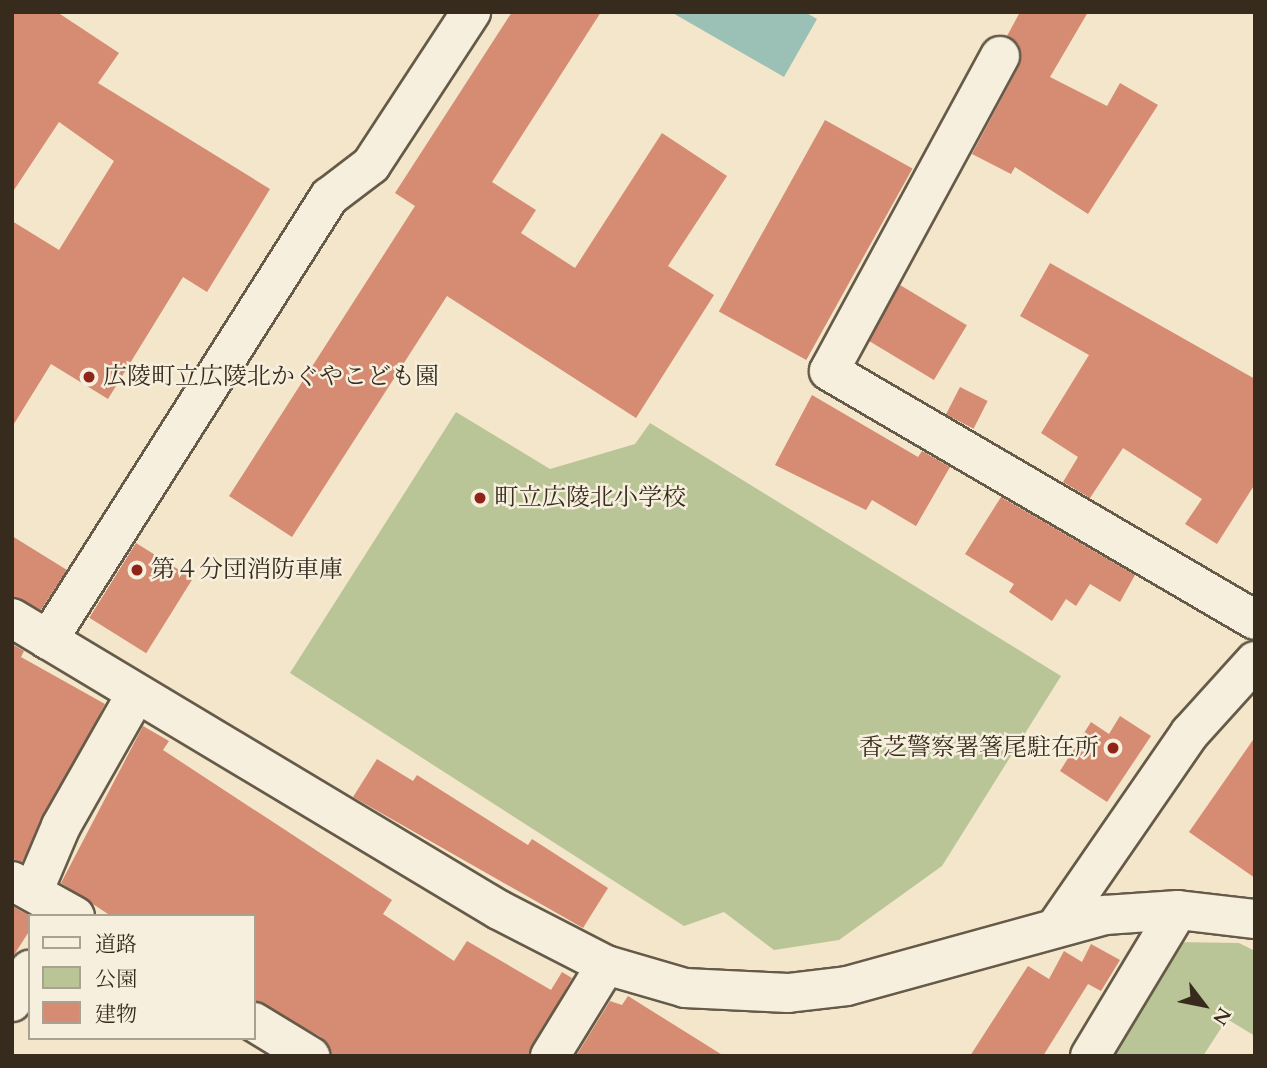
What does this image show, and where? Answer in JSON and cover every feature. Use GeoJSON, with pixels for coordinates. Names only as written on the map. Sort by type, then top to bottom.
{"type":"FeatureCollection","features":[{"type":"Feature","properties":{"kind":"street"},"geometry":{"type":"LineString","coordinates":[[48,640],[329,197],[371,165],[471,12]]}},
{"type":"Feature","properties":{"kind":"street"},"geometry":{"type":"LineString","coordinates":[[1000,56],[830,371],[1255,620]]}},
{"type":"Feature","properties":{"kind":"street"},"geometry":{"type":"LineString","coordinates":[[12,618],[499,911],[606,965],[685,988],[788,993],[847,986],[1105,915],[1178,910],[1255,919]]}},
{"type":"Feature","properties":{"kind":"street"},"geometry":{"type":"LineString","coordinates":[[1056,927],[1190,733],[1255,661]]}},
{"type":"Feature","properties":{"kind":"street"},"geometry":{"type":"LineString","coordinates":[[48,903],[61,826],[136,694]]}},
{"type":"Feature","properties":{"kind":"street"},"geometry":{"type":"LineString","coordinates":[[1090,1056],[1178,910]]}},
{"type":"Feature","properties":{"kind":"street"},"geometry":{"type":"LineString","coordinates":[[550,1056],[606,965]]}},
{"type":"Feature","properties":{"kind":"street"},"geometry":{"type":"LineString","coordinates":[[12,1002],[28,974]]}},
{"type":"Feature","properties":{"kind":"street"},"geometry":{"type":"LineString","coordinates":[[256,1023],[304,1054]]}},
{"type":"Feature","properties":{"kind":"green space"},"geometry":{"type":"Polygon","coordinates":[[[456,412],[550,469],[635,444],[650,423],[1061,676],[942,866],[839,940],[774,950],[724,912],[684,926],[290,673],[456,412]]]}},
{"type":"Feature","properties":{"kind":"green space"},"geometry":{"type":"Polygon","coordinates":[[[1173,942],[1239,943],[1255,951],[1255,1036],[1227,1019],[1203,1056],[1103,1056],[1173,942]]]}},
{"type":"Feature","properties":{"kind":"water"},"geometry":{"type":"Polygon","coordinates":[[[671,12],[805,12],[817,19],[784,77],[671,12]]]}},
{"type":"Feature","properties":{"kind":"building"},"geometry":{"type":"Polygon","coordinates":[[[12,12],[57,12],[119,53],[98,83],[270,189],[207,292],[183,277],[108,399],[51,364],[12,427],[12,221],[59,250],[114,161],[59,122],[12,193],[12,12]]]}},
{"type":"Feature","properties":{"kind":"building"},"geometry":{"type":"Polygon","coordinates":[[[512,12],[601,12],[492,182],[536,210],[521,233],[575,268],[662,133],[727,176],[668,266],[714,295],[636,418],[447,296],[292,537],[229,496],[415,206],[395,193],[512,12]]]}},
{"type":"Feature","properties":{"kind":"building"},"geometry":{"type":"Polygon","coordinates":[[[1020,12],[1088,12],[1050,77],[1107,106],[1120,83],[1158,105],[1088,214],[1015,167],[1011,174],[972,154],[1019,66],[1019,45],[1007,36],[1020,12]]]}},
{"type":"Feature","properties":{"kind":"building"},"geometry":{"type":"Polygon","coordinates":[[[825,120],[912,168],[806,360],[719,312],[825,120]]]}},
{"type":"Feature","properties":{"kind":"building"},"geometry":{"type":"Polygon","coordinates":[[[1050,263],[1255,379],[1255,484],[1217,544],[1185,524],[1202,499],[1123,448],[1090,498],[1063,482],[1078,457],[1041,433],[1089,355],[1020,316],[1050,263]]]}},
{"type":"Feature","properties":{"kind":"building"},"geometry":{"type":"Polygon","coordinates":[[[900,285],[967,325],[934,380],[867,340],[900,285]]]}},
{"type":"Feature","properties":{"kind":"building"},"geometry":{"type":"Polygon","coordinates":[[[960,387],[988,401],[974,429],[946,415],[960,387]]]}},
{"type":"Feature","properties":{"kind":"building"},"geometry":{"type":"Polygon","coordinates":[[[812,395],[918,457],[922,451],[950,467],[916,526],[872,500],[866,510],[775,465],[812,395]]]}},
{"type":"Feature","properties":{"kind":"building"},"geometry":{"type":"Polygon","coordinates":[[[1001,497],[1135,575],[1120,602],[1090,584],[1076,606],[1066,599],[1052,621],[1009,592],[1014,584],[965,554],[1001,497]]]}},
{"type":"Feature","properties":{"kind":"building"},"geometry":{"type":"Polygon","coordinates":[[[12,536],[67,570],[41,610],[12,596],[12,536]]]}},
{"type":"Feature","properties":{"kind":"building"},"geometry":{"type":"Polygon","coordinates":[[[136,543],[193,579],[146,653],[89,618],[136,543]]]}},
{"type":"Feature","properties":{"kind":"building"},"geometry":{"type":"Polygon","coordinates":[[[12,644],[24,651],[21,657],[105,704],[22,862],[12,859],[12,644]]]}},
{"type":"Feature","properties":{"kind":"building"},"geometry":{"type":"Polygon","coordinates":[[[1120,716],[1151,736],[1107,802],[1060,771],[1091,722],[1109,734],[1120,716]]]}},
{"type":"Feature","properties":{"kind":"building"},"geometry":{"type":"Polygon","coordinates":[[[143,726],[169,741],[163,750],[392,900],[383,914],[454,961],[467,941],[551,990],[562,972],[572,978],[528,1056],[332,1056],[321,1037],[256,1001],[256,914],[108,914],[61,883],[143,726]]]}},
{"type":"Feature","properties":{"kind":"building"},"geometry":{"type":"Polygon","coordinates":[[[1255,737],[1255,878],[1189,832],[1255,737]]]}},
{"type":"Feature","properties":{"kind":"building"},"geometry":{"type":"Polygon","coordinates":[[[377,759],[413,781],[417,775],[528,845],[532,839],[608,888],[583,928],[353,797],[377,759]]]}},
{"type":"Feature","properties":{"kind":"building"},"geometry":{"type":"Polygon","coordinates":[[[12,906],[28,915],[28,933],[12,958],[12,906]]]}},
{"type":"Feature","properties":{"kind":"building"},"geometry":{"type":"Polygon","coordinates":[[[1091,944],[1120,960],[1101,991],[1088,984],[1043,1056],[970,1056],[1028,966],[1049,979],[1064,951],[1082,962],[1091,944]]]}},
{"type":"Feature","properties":{"kind":"building"},"geometry":{"type":"Polygon","coordinates":[[[628,996],[724,1056],[576,1056],[610,1001],[622,1005],[628,996]]]}},
{"type":"Feature","properties":{"kind":"place","name":"広陵町立広陵北かぐやこども園"},"geometry":{"type":"Point","coordinates":[89,377]}},
{"type":"Feature","properties":{"kind":"place","name":"町立広陵北小学校"},"geometry":{"type":"Point","coordinates":[480,498]}},
{"type":"Feature","properties":{"kind":"place","name":"第４分団消防車庫"},"geometry":{"type":"Point","coordinates":[137,570]}},
{"type":"Feature","properties":{"kind":"place","name":"香芝警察署箸尾駐在所"},"geometry":{"type":"Point","coordinates":[1113,748]}}]}
